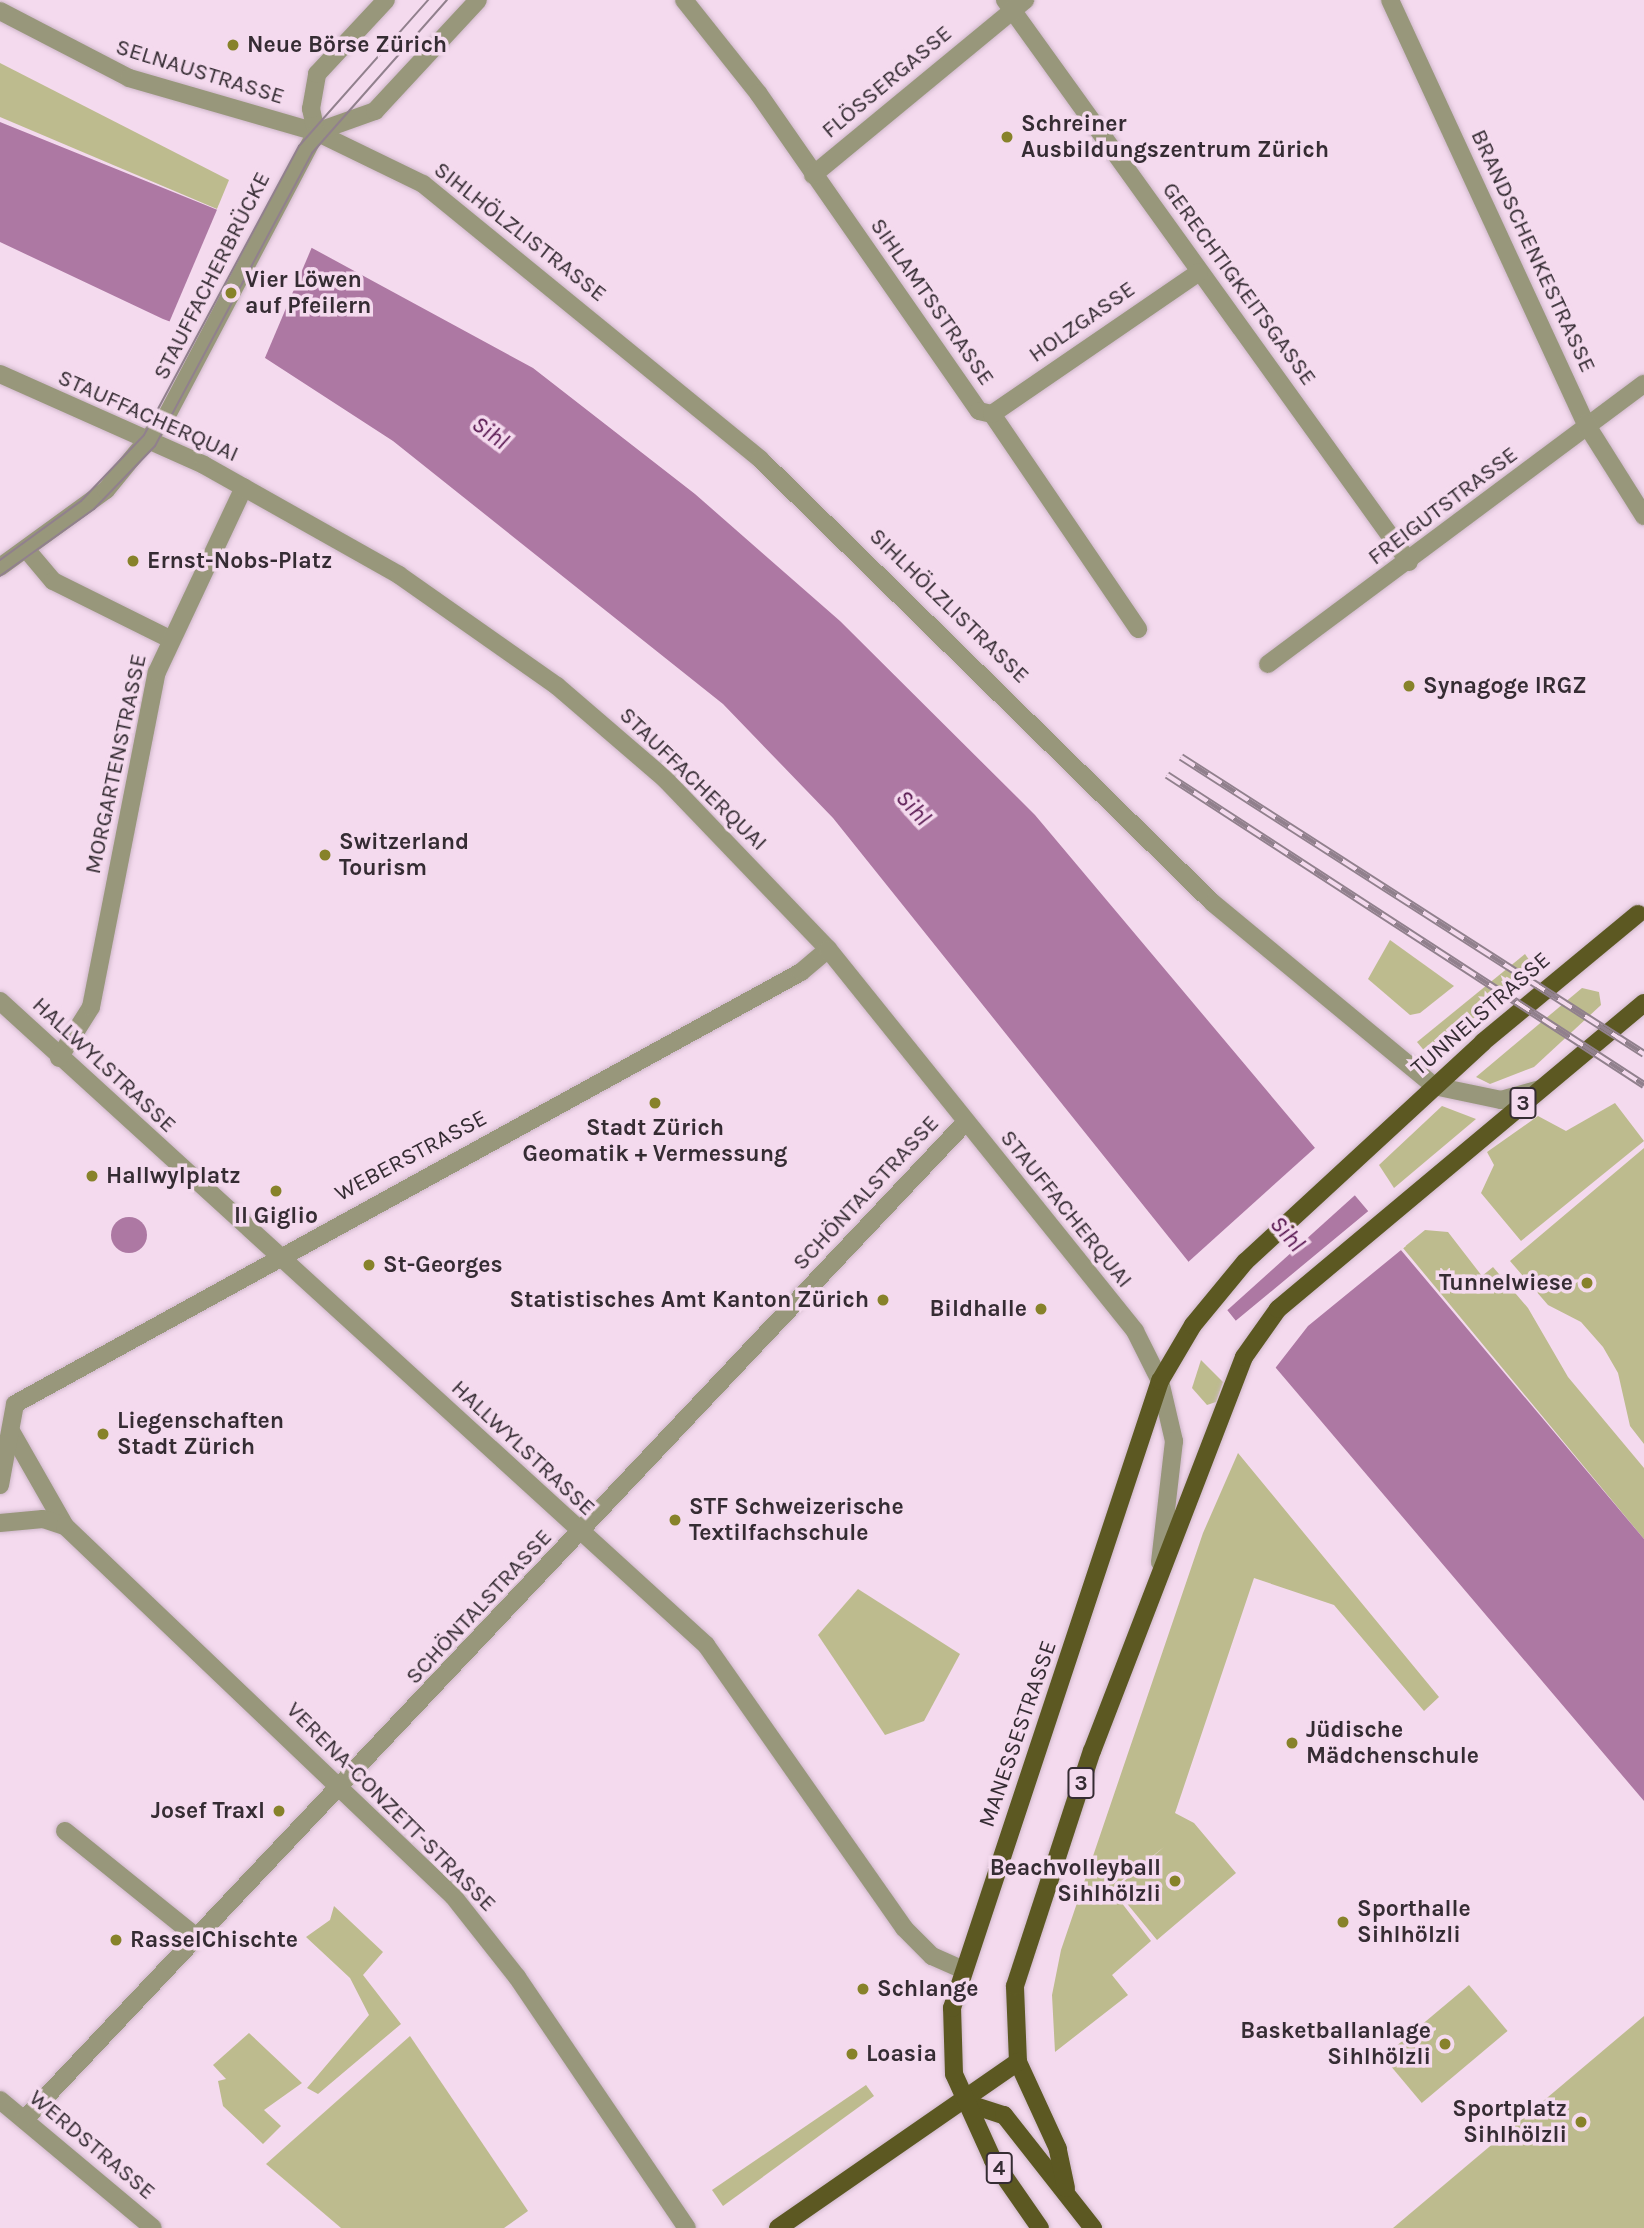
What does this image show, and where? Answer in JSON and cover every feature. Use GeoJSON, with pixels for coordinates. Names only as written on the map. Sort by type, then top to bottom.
{"type":"FeatureCollection","features":[{"type":"Feature","properties":{"kind":"main road","name":"TUNNELSTRASSE"},"geometry":{"type":"LineString","coordinates":[[1211,1300],[1434,1086],[1638,914]]}},
{"type":"Feature","properties":{"kind":"main road","name":"3"},"geometry":{"type":"LineString","coordinates":[[1018,2062],[1015,1986],[1027,1935],[1157,1582],[1244,1357],[1278,1309],[1644,1003]]}},
{"type":"Feature","properties":{"kind":"main road","name":"MANESSESTRASSE"},"geometry":{"type":"LineString","coordinates":[[1040,2228],[966,2103],[949,2041],[963,1970],[1160,1381],[1211,1300]]}},
{"type":"Feature","properties":{"kind":"main road"},"geometry":{"type":"LineString","coordinates":[[778,2228],[966,2103],[1018,2062],[1058,2149],[1066,2188]]}},
{"type":"Feature","properties":{"kind":"main road","name":"4"},"geometry":{"type":"LineString","coordinates":[[966,2103],[1004,2115],[1066,2188],[1093,2228]]}},
{"type":"Feature","properties":{"kind":"street","name":"SELNAUSTRASSE"},"geometry":{"type":"LineString","coordinates":[[0,10],[130,78],[316,132],[311,109],[317,74],[386,0]]}},
{"type":"Feature","properties":{"kind":"street"},"geometry":{"type":"LineString","coordinates":[[316,132],[375,111],[478,0]]}},
{"type":"Feature","properties":{"kind":"street","name":"SIHLAMTSSTRASSE"},"geometry":{"type":"LineString","coordinates":[[684,0],[813,175],[979,411],[992,414],[1138,629]]}},
{"type":"Feature","properties":{"kind":"street","name":"BRANDSCHENKESTRASSE"},"geometry":{"type":"LineString","coordinates":[[1390,0],[1586,424],[1644,516]]}},
{"type":"Feature","properties":{"kind":"street","name":"FLÖSSERGASSE"},"geometry":{"type":"LineString","coordinates":[[813,175],[1015,3]]}},
{"type":"Feature","properties":{"kind":"street","name":"GERECHTIGKEITSGASSE"},"geometry":{"type":"LineString","coordinates":[[1015,3],[1199,272],[1409,562]]}},
{"type":"Feature","properties":{"kind":"street","name":"STAUFFACHERBRÜCKE"},"geometry":{"type":"LineString","coordinates":[[0,567],[106,490],[149,439],[189,375],[316,132]]}},
{"type":"Feature","properties":{"kind":"street","name":"SIHLHÖLZLISTRASSE"},"geometry":{"type":"LineString","coordinates":[[316,132],[378,158],[433,192],[760,460],[1213,903],[1434,1086],[1501,1100],[1540,1089]]}},
{"type":"Feature","properties":{"kind":"street","name":"HOLZGASSE"},"geometry":{"type":"LineString","coordinates":[[992,414],[1199,272]]}},
{"type":"Feature","properties":{"kind":"street","name":"STAUFFACHERQUAI"},"geometry":{"type":"LineString","coordinates":[[0,374],[79,414],[149,439],[244,487],[399,575],[557,687],[665,779],[828,949],[965,1123],[1135,1331],[1160,1381]]}},
{"type":"Feature","properties":{"kind":"street","name":"FREIGUTSTRASSE"},"geometry":{"type":"LineString","coordinates":[[1268,664],[1409,562],[1586,424],[1644,384]]}},
{"type":"Feature","properties":{"kind":"street","name":"MORGARTENSTRASSE"},"geometry":{"type":"LineString","coordinates":[[60,1058],[91,1007],[157,672],[170,639],[244,487]]}},
{"type":"Feature","properties":{"kind":"street"},"geometry":{"type":"LineString","coordinates":[[26,549],[53,581],[170,639]]}},
{"type":"Feature","properties":{"kind":"street","name":"WEBERSTRASSE"},"geometry":{"type":"LineString","coordinates":[[8,1403],[801,972],[828,949]]}},
{"type":"Feature","properties":{"kind":"street","name":"HALLWYLSTRASSE"},"geometry":{"type":"LineString","coordinates":[[0,1002],[580,1534],[706,1645],[904,1928],[932,1956],[963,1970]]}},
{"type":"Feature","properties":{"kind":"street","name":"SCHÖNTALSTRASSE"},"geometry":{"type":"LineString","coordinates":[[24,2120],[195,1936],[580,1534],[965,1123]]}},
{"type":"Feature","properties":{"kind":"street"},"geometry":{"type":"LineString","coordinates":[[1157,1582],[1173,1489],[1174,1441],[1160,1381]]}},
{"type":"Feature","properties":{"kind":"street"},"geometry":{"type":"LineString","coordinates":[[0,1485],[12,1433],[8,1403]]}},
{"type":"Feature","properties":{"kind":"street","name":"VERENA-CONZETT-STRASSE"},"geometry":{"type":"LineString","coordinates":[[12,1433],[65,1526],[471,1916],[687,2228]]}},
{"type":"Feature","properties":{"kind":"street"},"geometry":{"type":"LineString","coordinates":[[0,1523],[43,1519],[65,1526]]}},
{"type":"Feature","properties":{"kind":"street"},"geometry":{"type":"LineString","coordinates":[[65,1830],[195,1936]]}},
{"type":"Feature","properties":{"kind":"street","name":"WERDSTRASSE"},"geometry":{"type":"LineString","coordinates":[[0,2100],[153,2228]]}},
{"type":"Feature","properties":{"kind":"shaded area"},"geometry":{"type":"Polygon","coordinates":[[[0,63],[229,180],[217,209],[0,117],[0,63]]]}},
{"type":"Feature","properties":{"kind":"shaded area"},"geometry":{"type":"Polygon","coordinates":[[[1390,940],[1454,986],[1420,1013],[1410,1015],[1368,979],[1390,940]]]}},
{"type":"Feature","properties":{"kind":"shaded area"},"geometry":{"type":"Polygon","coordinates":[[[1525,954],[1536,970],[1427,1054],[1417,1042],[1525,954]]]}},
{"type":"Feature","properties":{"kind":"shaded area"},"geometry":{"type":"Polygon","coordinates":[[[1582,988],[1599,992],[1601,1005],[1534,1067],[1490,1084],[1476,1077],[1582,988]]]}},
{"type":"Feature","properties":{"kind":"shaded area"},"geometry":{"type":"Polygon","coordinates":[[[1615,1103],[1644,1141],[1521,1241],[1481,1193],[1494,1165],[1487,1152],[1538,1116],[1566,1131],[1615,1103]]]}},
{"type":"Feature","properties":{"kind":"shaded area"},"geometry":{"type":"Polygon","coordinates":[[[1442,1106],[1476,1119],[1394,1188],[1379,1165],[1442,1106]]]}},
{"type":"Feature","properties":{"kind":"shaded area","name":"Tunnelwiese"},"geometry":{"type":"Polygon","coordinates":[[[1644,1148],[1644,1444],[1630,1426],[1618,1373],[1603,1347],[1581,1322],[1548,1305],[1510,1261],[1644,1148]]]}},
{"type":"Feature","properties":{"kind":"shaded area"},"geometry":{"type":"Polygon","coordinates":[[[1425,1230],[1448,1232],[1482,1276],[1493,1267],[1528,1308],[1568,1377],[1644,1468],[1644,1539],[1403,1248],[1425,1230]]]}},
{"type":"Feature","properties":{"kind":"shaded area"},"geometry":{"type":"Polygon","coordinates":[[[1201,1360],[1223,1382],[1216,1402],[1207,1405],[1192,1388],[1201,1360]]]}},
{"type":"Feature","properties":{"kind":"shaded area"},"geometry":{"type":"Polygon","coordinates":[[[1238,1453],[1439,1697],[1424,1711],[1334,1605],[1254,1578],[1175,1813],[1194,1823],[1236,1873],[1157,1940],[1115,1889],[1164,1847],[1111,1889],[1151,1941],[1112,1975],[1128,1995],[1055,2052],[1052,1995],[1061,1950],[1203,1533],[1238,1453]]]}},
{"type":"Feature","properties":{"kind":"shaded area"},"geometry":{"type":"Polygon","coordinates":[[[858,1589],[960,1654],[924,1721],[885,1735],[818,1635],[858,1589]]]}},
{"type":"Feature","properties":{"kind":"shaded area"},"geometry":{"type":"Polygon","coordinates":[[[334,1906],[383,1952],[363,1975],[401,2024],[318,2094],[307,2088],[369,2015],[350,1978],[306,1937],[330,1920],[334,1906]]]}},
{"type":"Feature","properties":{"kind":"shaded area","name":"Basketballanlage Sihlhölzli"},"geometry":{"type":"Polygon","coordinates":[[[1469,1985],[1508,2031],[1422,2103],[1383,2057],[1469,1985]]]}},
{"type":"Feature","properties":{"kind":"shaded area","name":"Sportplatz Sihlhölzli"},"geometry":{"type":"Polygon","coordinates":[[[1644,2016],[1644,2228],[1393,2228],[1644,2016]]]}},
{"type":"Feature","properties":{"kind":"shaded area"},"geometry":{"type":"Polygon","coordinates":[[[249,2033],[302,2083],[264,2110],[281,2126],[263,2144],[223,2106],[218,2081],[226,2079],[213,2065],[249,2033]]]}},
{"type":"Feature","properties":{"kind":"shaded area"},"geometry":{"type":"Polygon","coordinates":[[[410,2036],[528,2211],[504,2228],[341,2228],[266,2164],[410,2036]]]}},
{"type":"Feature","properties":{"kind":"shaded area"},"geometry":{"type":"Polygon","coordinates":[[[866,2085],[874,2096],[723,2206],[712,2190],[866,2085]]]}},
{"type":"Feature","properties":{"kind":"water","name":"Sihl"},"geometry":{"type":"Polygon","coordinates":[[[0,122],[312,248],[533,368],[695,494],[840,621],[1035,815],[1644,1539],[1644,1801],[1236,1321],[833,818],[723,704],[393,441],[262,356],[163,319],[0,242],[0,122]]]}},
{"type":"Feature","properties":{"kind":"water"},"geometry":{"type":"Polygon","coordinates":[[[129,1217],[142,1222],[147,1235],[142,1248],[129,1253],[116,1248],[111,1235],[116,1222],[129,1217]]]}},
{"type":"Feature","properties":{"kind":"pier"},"geometry":{"type":"Polygon","coordinates":[[[219,205],[313,245],[262,365],[168,326],[219,205]]]}},
{"type":"Feature","properties":{"kind":"pier"},"geometry":{"type":"Polygon","coordinates":[[[1317,1146],[1358,1192],[1227,1311],[1185,1264],[1317,1146]]]}},
{"type":"Feature","properties":{"kind":"pier"},"geometry":{"type":"Polygon","coordinates":[[[1372,1208],[1406,1246],[1308,1326],[1273,1371],[1233,1323],[1372,1208]]]}},
{"type":"Feature","properties":{"kind":"tram line"},"geometry":{"type":"LineString","coordinates":[[0,560],[81,501],[144,435],[299,146],[428,0]]}},
{"type":"Feature","properties":{"kind":"tram line"},"geometry":{"type":"LineString","coordinates":[[0,576],[94,509],[155,446],[312,153],[447,0]]}},
{"type":"Feature","properties":{"kind":"railway"},"geometry":{"type":"LineString","coordinates":[[1181,757],[1644,1054]]}},
{"type":"Feature","properties":{"kind":"railway"},"geometry":{"type":"LineString","coordinates":[[1167,775],[1644,1085]]}},
{"type":"Feature","properties":{"kind":"place","name":"Neue Börse Zürich"},"geometry":{"type":"Point","coordinates":[233,45]}},
{"type":"Feature","properties":{"kind":"place","name":"Schreiner Ausbildungszentrum Zürich"},"geometry":{"type":"Point","coordinates":[1007,137]}},
{"type":"Feature","properties":{"kind":"place","name":"Vier Löwen auf Pfeilern"},"geometry":{"type":"Point","coordinates":[231,293]}},
{"type":"Feature","properties":{"kind":"place","name":"Ernst-Nobs-Platz"},"geometry":{"type":"Point","coordinates":[133,561]}},
{"type":"Feature","properties":{"kind":"place","name":"Synagoge IRGZ"},"geometry":{"type":"Point","coordinates":[1409,686]}},
{"type":"Feature","properties":{"kind":"place","name":"Switzerland Tourism"},"geometry":{"type":"Point","coordinates":[325,855]}},
{"type":"Feature","properties":{"kind":"place","name":"Stadt Zürich Geomatik + Vermessung"},"geometry":{"type":"Point","coordinates":[655,1103]}},
{"type":"Feature","properties":{"kind":"place","name":"Hallwylplatz"},"geometry":{"type":"Point","coordinates":[92,1176]}},
{"type":"Feature","properties":{"kind":"place","name":"Il Giglio"},"geometry":{"type":"Point","coordinates":[276,1191]}},
{"type":"Feature","properties":{"kind":"place","name":"St-Georges"},"geometry":{"type":"Point","coordinates":[369,1265]}},
{"type":"Feature","properties":{"kind":"place","name":"Tunnelwiese"},"geometry":{"type":"Point","coordinates":[1587,1283]}},
{"type":"Feature","properties":{"kind":"place","name":"Statistisches Amt Kanton Zürich"},"geometry":{"type":"Point","coordinates":[883,1300]}},
{"type":"Feature","properties":{"kind":"place","name":"Bildhalle"},"geometry":{"type":"Point","coordinates":[1041,1309]}},
{"type":"Feature","properties":{"kind":"place","name":"Liegenschaften Stadt Zürich"},"geometry":{"type":"Point","coordinates":[103,1434]}},
{"type":"Feature","properties":{"kind":"place","name":"STF Schweizerische Textilfachschule"},"geometry":{"type":"Point","coordinates":[675,1520]}},
{"type":"Feature","properties":{"kind":"place","name":"Jüdische Mädchenschule"},"geometry":{"type":"Point","coordinates":[1292,1743]}},
{"type":"Feature","properties":{"kind":"place","name":"Josef Traxl"},"geometry":{"type":"Point","coordinates":[279,1811]}},
{"type":"Feature","properties":{"kind":"place","name":"Beachvolleyball Sihlhölzli"},"geometry":{"type":"Point","coordinates":[1175,1881]}},
{"type":"Feature","properties":{"kind":"place","name":"Sporthalle Sihlhölzli"},"geometry":{"type":"Point","coordinates":[1343,1922]}},
{"type":"Feature","properties":{"kind":"place","name":"RasselChischte"},"geometry":{"type":"Point","coordinates":[116,1940]}},
{"type":"Feature","properties":{"kind":"place","name":"Schlange"},"geometry":{"type":"Point","coordinates":[863,1989]}},
{"type":"Feature","properties":{"kind":"place","name":"Basketballanlage Sihlhölzli"},"geometry":{"type":"Point","coordinates":[1445,2044]}},
{"type":"Feature","properties":{"kind":"place","name":"Loasia"},"geometry":{"type":"Point","coordinates":[852,2054]}},
{"type":"Feature","properties":{"kind":"place","name":"Sportplatz Sihlhölzli"},"geometry":{"type":"Point","coordinates":[1581,2122]}}]}
